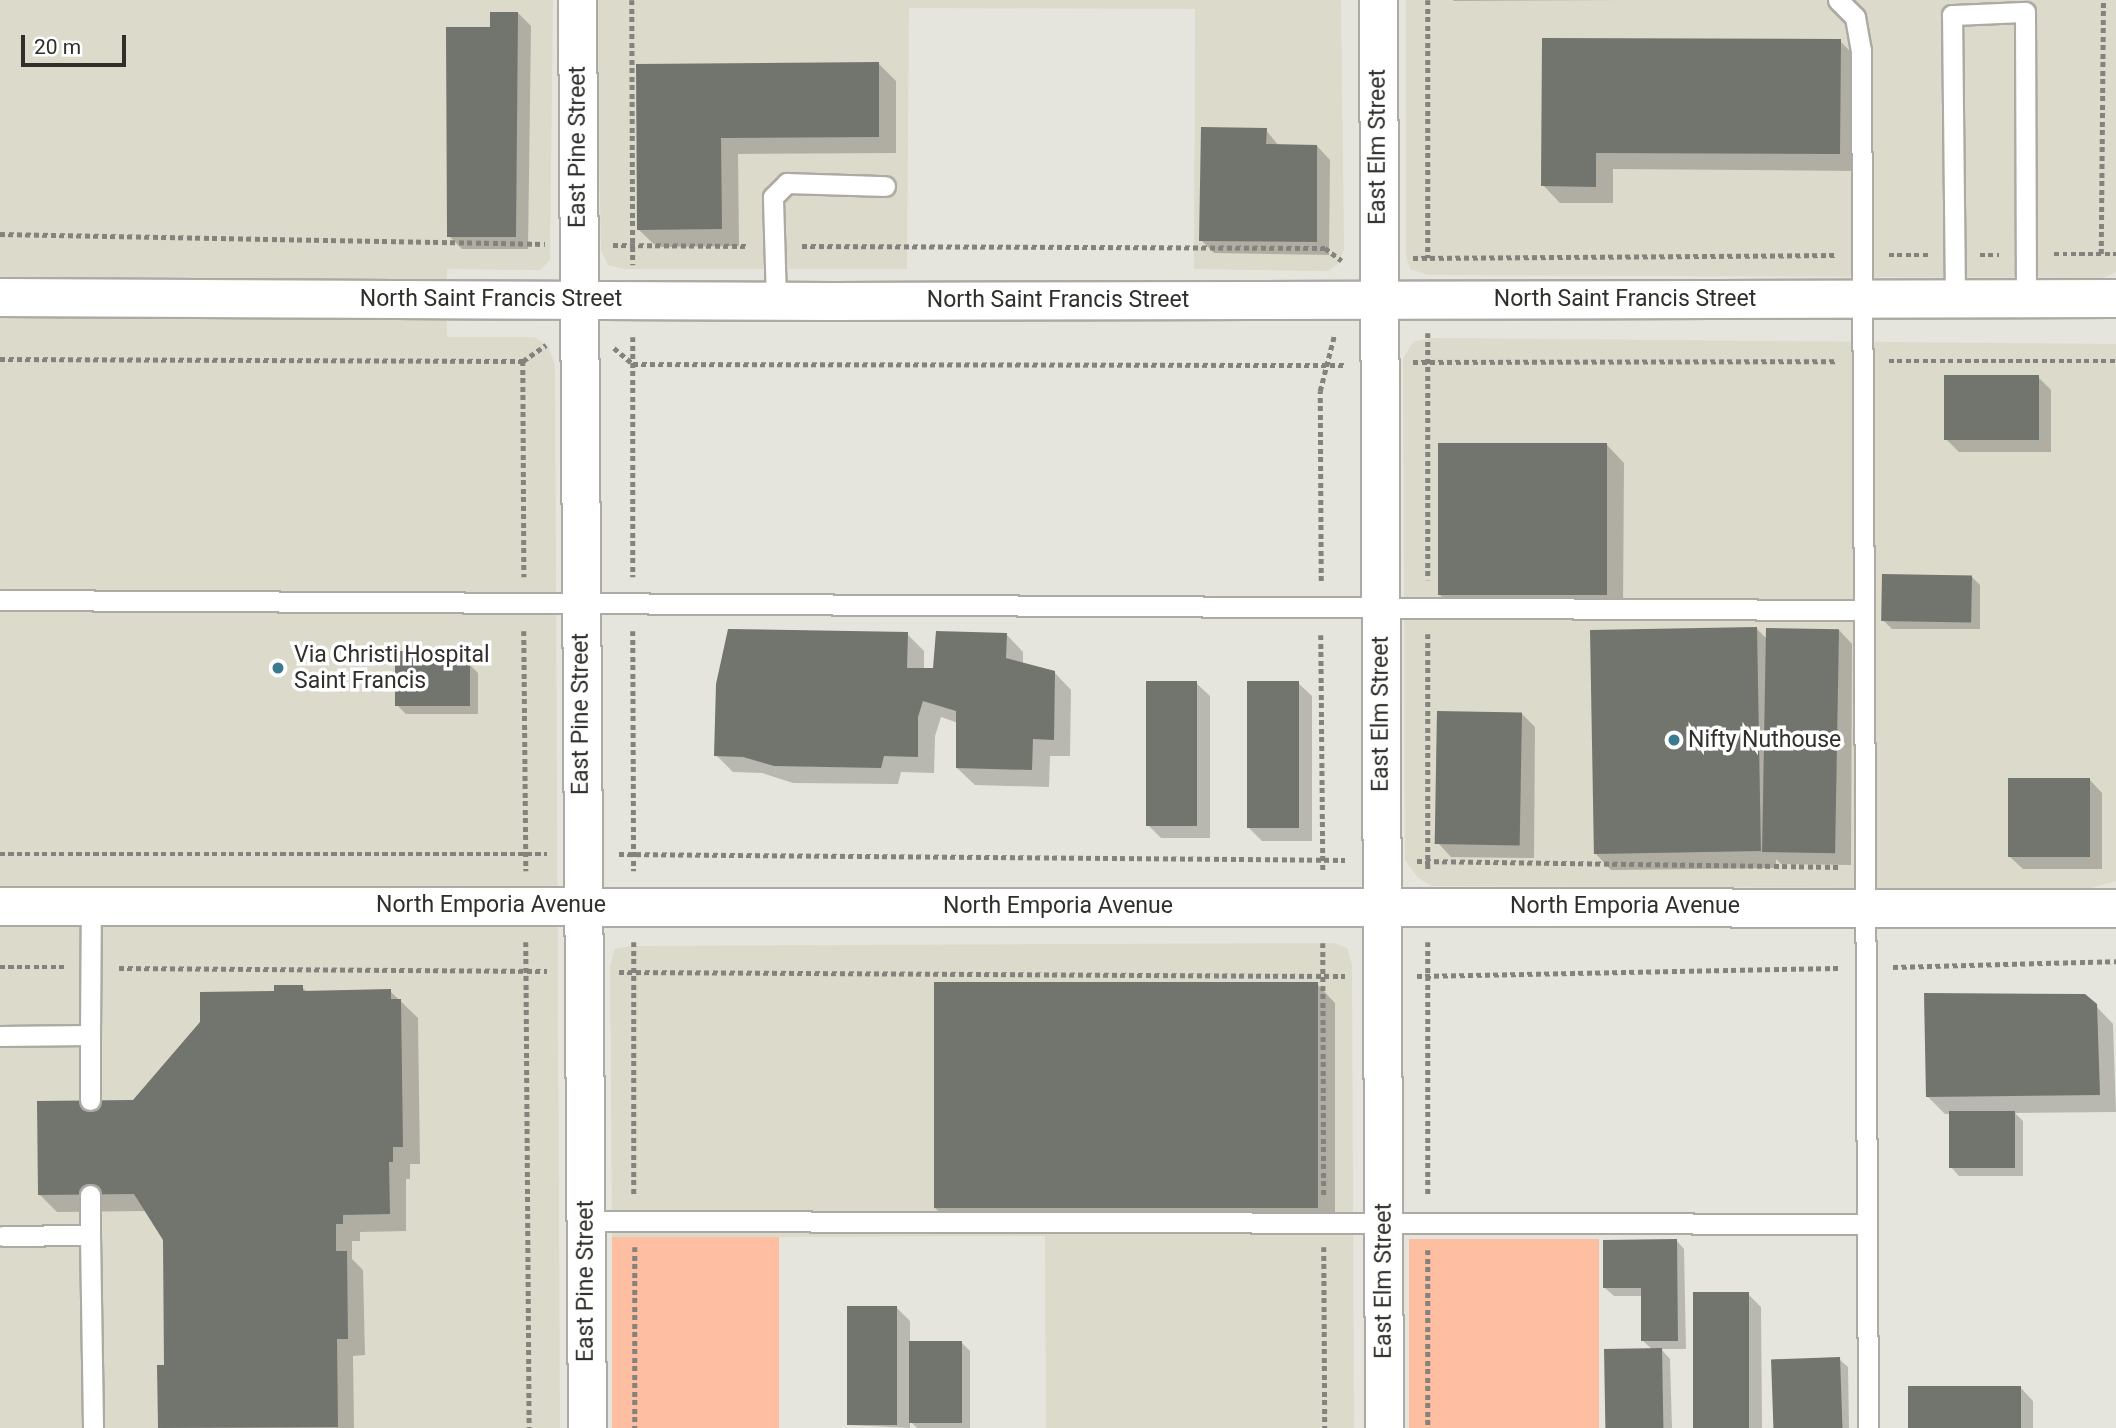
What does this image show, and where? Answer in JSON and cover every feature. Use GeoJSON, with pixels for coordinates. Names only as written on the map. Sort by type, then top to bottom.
{"type":"FeatureCollection","features":[{"type":"Feature","properties":{"kind":"street","name":"East Pine Street"},"geometry":{"type":"LineString","coordinates":[[576,0],[587,1428]]}},
{"type":"Feature","properties":{"kind":"street","name":"East Elm Street"},"geometry":{"type":"LineString","coordinates":[[1378,0],[1384,1428]]}},
{"type":"Feature","properties":{"kind":"street","name":"North Saint Francis Street"},"geometry":{"type":"LineString","coordinates":[[0,296],[633,300],[2116,298]]}},
{"type":"Feature","properties":{"kind":"street","name":"North Emporia Avenue"},"geometry":{"type":"LineString","coordinates":[[0,906],[2116,908]]}},
{"type":"Feature","properties":{"kind":"lane"},"geometry":{"type":"LineString","coordinates":[[1378,0],[1385,0]]}},
{"type":"Feature","properties":{"kind":"lane"},"geometry":{"type":"LineString","coordinates":[[1838,0],[1855,17],[1861,50],[1868,1428]]}},
{"type":"Feature","properties":{"kind":"lane"},"geometry":{"type":"LineString","coordinates":[[1955,298],[1952,15],[2025,12],[2026,298]]}},
{"type":"Feature","properties":{"kind":"lane"},"geometry":{"type":"LineString","coordinates":[[776,300],[773,197],[787,183],[885,186]]}},
{"type":"Feature","properties":{"kind":"lane"},"geometry":{"type":"LineString","coordinates":[[0,600],[1380,610],[1862,610]]}},
{"type":"Feature","properties":{"kind":"lane"},"geometry":{"type":"LineString","coordinates":[[89,1100],[91,906]]}},
{"type":"Feature","properties":{"kind":"lane"},"geometry":{"type":"LineString","coordinates":[[0,1036],[89,1035]]}},
{"type":"Feature","properties":{"kind":"lane"},"geometry":{"type":"LineString","coordinates":[[89,1195],[93,1428]]}},
{"type":"Feature","properties":{"kind":"lane"},"geometry":{"type":"LineString","coordinates":[[585,1221],[1867,1224]]}},
{"type":"Feature","properties":{"kind":"lane"},"geometry":{"type":"LineString","coordinates":[[3,1236],[90,1235]]}},
{"type":"Feature","properties":{"kind":"path"},"geometry":{"type":"LineString","coordinates":[[632,0],[635,1428]]}},
{"type":"Feature","properties":{"kind":"path"},"geometry":{"type":"LineString","coordinates":[[1428,0],[1428,1428]]}},
{"type":"Feature","properties":{"kind":"path"},"geometry":{"type":"LineString","coordinates":[[2101,254],[2103,0]]}},
{"type":"Feature","properties":{"kind":"path"},"geometry":{"type":"LineString","coordinates":[[0,234],[633,246],[1325,248],[1345,262],[1428,257],[2116,254]]}},
{"type":"Feature","properties":{"kind":"path"},"geometry":{"type":"LineString","coordinates":[[0,359],[523,361],[540,345],[605,340],[633,365],[2116,361]]}},
{"type":"Feature","properties":{"kind":"path"},"geometry":{"type":"LineString","coordinates":[[0,854],[633,854],[1382,860],[1865,868]]}},
{"type":"Feature","properties":{"kind":"path"},"geometry":{"type":"LineString","coordinates":[[0,967],[1428,976],[2116,961]]}},
{"type":"Feature","properties":{"kind":"shaded area","name":"Via Christi Hospital Saint Francis"},"geometry":{"type":"Polygon","coordinates":[[[0,0],[553,0],[550,260],[540,270],[447,269],[447,337],[534,337],[548,346],[555,365],[560,1428],[0,1428],[0,0]]]}},
{"type":"Feature","properties":{"kind":"shaded area"},"geometry":{"type":"Polygon","coordinates":[[[596,0],[1341,0],[1344,249],[1338,264],[1328,271],[1194,269],[1195,9],[909,8],[907,269],[623,269],[608,265],[601,250],[596,0]]]}},
{"type":"Feature","properties":{"kind":"shaded area"},"geometry":{"type":"Polygon","coordinates":[[[1406,0],[2116,0],[2116,272],[2103,278],[2083,278],[1428,275],[1410,269],[1406,255],[1406,0]]]}},
{"type":"Feature","properties":{"kind":"shaded area"},"geometry":{"type":"Polygon","coordinates":[[[1430,338],[2116,344],[2116,881],[2088,889],[1432,886],[1418,878],[1405,860],[1403,359],[1413,342],[1430,338]]]}},
{"type":"Feature","properties":{"kind":"shaded area"},"geometry":{"type":"Polygon","coordinates":[[[1334,943],[1347,948],[1352,964],[1354,1428],[1046,1428],[1045,1236],[612,1238],[610,966],[615,949],[631,946],[1334,943]]]}},
{"type":"Feature","properties":{"kind":"shaded area"},"geometry":{"type":"Polygon","coordinates":[[[612,1237],[779,1237],[779,1428],[612,1428],[612,1237]]]}},
{"type":"Feature","properties":{"kind":"shaded area"},"geometry":{"type":"Polygon","coordinates":[[[1409,1239],[1599,1239],[1599,1428],[1409,1428],[1409,1239]]]}},
{"type":"Feature","properties":{"kind":"building"},"geometry":{"type":"Polygon","coordinates":[[[490,12],[518,12],[516,237],[447,237],[446,27],[490,27],[490,12]]]}},
{"type":"Feature","properties":{"kind":"building"},"geometry":{"type":"Polygon","coordinates":[[[1542,38],[1841,39],[1840,154],[1596,153],[1596,187],[1541,186],[1542,38]]]}},
{"type":"Feature","properties":{"kind":"building"},"geometry":{"type":"Polygon","coordinates":[[[879,62],[879,137],[721,138],[722,229],[637,230],[636,64],[879,62]]]}},
{"type":"Feature","properties":{"kind":"building"},"geometry":{"type":"Polygon","coordinates":[[[1201,127],[1267,128],[1266,144],[1317,145],[1317,242],[1199,241],[1201,127]]]}},
{"type":"Feature","properties":{"kind":"building"},"geometry":{"type":"Polygon","coordinates":[[[1944,375],[2039,375],[2039,440],[1944,440],[1944,375]]]}},
{"type":"Feature","properties":{"kind":"building"},"geometry":{"type":"Polygon","coordinates":[[[1438,443],[1607,443],[1607,595],[1438,595],[1438,443]]]}},
{"type":"Feature","properties":{"kind":"building"},"geometry":{"type":"Polygon","coordinates":[[[1882,574],[1972,576],[1971,623],[1881,621],[1882,574]]]}},
{"type":"Feature","properties":{"kind":"building","name":"Nifty Nuthouse"},"geometry":{"type":"Polygon","coordinates":[[[1757,627],[1761,851],[1594,854],[1590,630],[1757,627]]]}},
{"type":"Feature","properties":{"kind":"building"},"geometry":{"type":"Polygon","coordinates":[[[1766,628],[1839,629],[1835,853],[1762,852],[1766,628]]]}},
{"type":"Feature","properties":{"kind":"building"},"geometry":{"type":"Polygon","coordinates":[[[728,629],[908,632],[907,668],[933,668],[936,631],[1007,633],[1006,658],[1055,671],[1054,740],[1033,739],[1032,770],[956,768],[956,711],[923,701],[918,717],[918,757],[884,756],[881,768],[774,766],[743,757],[714,756],[716,684],[728,629]]]}},
{"type":"Feature","properties":{"kind":"building"},"geometry":{"type":"Polygon","coordinates":[[[400,651],[417,651],[417,662],[470,663],[470,706],[395,706],[395,662],[400,662],[400,651]]]}},
{"type":"Feature","properties":{"kind":"building"},"geometry":{"type":"Polygon","coordinates":[[[1146,681],[1197,681],[1197,826],[1146,826],[1146,681]]]}},
{"type":"Feature","properties":{"kind":"building"},"geometry":{"type":"Polygon","coordinates":[[[1247,681],[1299,681],[1299,828],[1247,828],[1247,681]]]}},
{"type":"Feature","properties":{"kind":"building"},"geometry":{"type":"Polygon","coordinates":[[[1437,711],[1522,712],[1520,845],[1435,844],[1437,711]]]}},
{"type":"Feature","properties":{"kind":"building"},"geometry":{"type":"Polygon","coordinates":[[[2008,778],[2090,778],[2090,857],[2008,857],[2008,778]]]}},
{"type":"Feature","properties":{"kind":"building"},"geometry":{"type":"Polygon","coordinates":[[[934,982],[1318,982],[1318,1208],[934,1208],[934,982]]]}},
{"type":"Feature","properties":{"kind":"building"},"geometry":{"type":"Polygon","coordinates":[[[274,985],[303,985],[303,991],[391,989],[391,999],[401,999],[403,1147],[393,1147],[393,1162],[389,1162],[390,1214],[343,1215],[343,1224],[336,1224],[336,1251],[347,1251],[348,1339],[337,1339],[338,1427],[158,1428],[157,1365],[164,1365],[163,1240],[134,1194],[38,1195],[37,1101],[133,1100],[200,1022],[200,992],[274,991],[274,985]]]}},
{"type":"Feature","properties":{"kind":"building"},"geometry":{"type":"Polygon","coordinates":[[[1924,993],[2085,994],[2097,1004],[2100,1095],[1926,1097],[1924,993]]]}},
{"type":"Feature","properties":{"kind":"building"},"geometry":{"type":"Polygon","coordinates":[[[1949,1111],[2015,1111],[2015,1168],[1949,1168],[1949,1111]]]}},
{"type":"Feature","properties":{"kind":"building"},"geometry":{"type":"Polygon","coordinates":[[[1677,1239],[1678,1341],[1641,1341],[1641,1288],[1603,1288],[1603,1240],[1677,1239]]]}},
{"type":"Feature","properties":{"kind":"building"},"geometry":{"type":"Polygon","coordinates":[[[1693,1292],[1749,1292],[1749,1428],[1693,1428],[1693,1292]]]}},
{"type":"Feature","properties":{"kind":"building"},"geometry":{"type":"Polygon","coordinates":[[[847,1306],[897,1306],[897,1425],[847,1425],[847,1306]]]}},
{"type":"Feature","properties":{"kind":"building"},"geometry":{"type":"Polygon","coordinates":[[[909,1341],[962,1341],[962,1423],[909,1423],[909,1341]]]}},
{"type":"Feature","properties":{"kind":"building"},"geometry":{"type":"Polygon","coordinates":[[[1662,1348],[1663,1428],[1605,1428],[1604,1349],[1662,1348]]]}},
{"type":"Feature","properties":{"kind":"building"},"geometry":{"type":"Polygon","coordinates":[[[1840,1357],[1842,1428],[1773,1428],[1771,1359],[1840,1357]]]}},
{"type":"Feature","properties":{"kind":"building"},"geometry":{"type":"Polygon","coordinates":[[[1908,1386],[2021,1386],[2021,1428],[1908,1428],[1908,1386]]]}},
{"type":"Feature","properties":{"kind":"place","name":"Via Christi Hospital Saint Francis"},"geometry":{"type":"Point","coordinates":[278,668]}},
{"type":"Feature","properties":{"kind":"place","name":"Nifty Nuthouse"},"geometry":{"type":"Point","coordinates":[1674,740]}}]}
